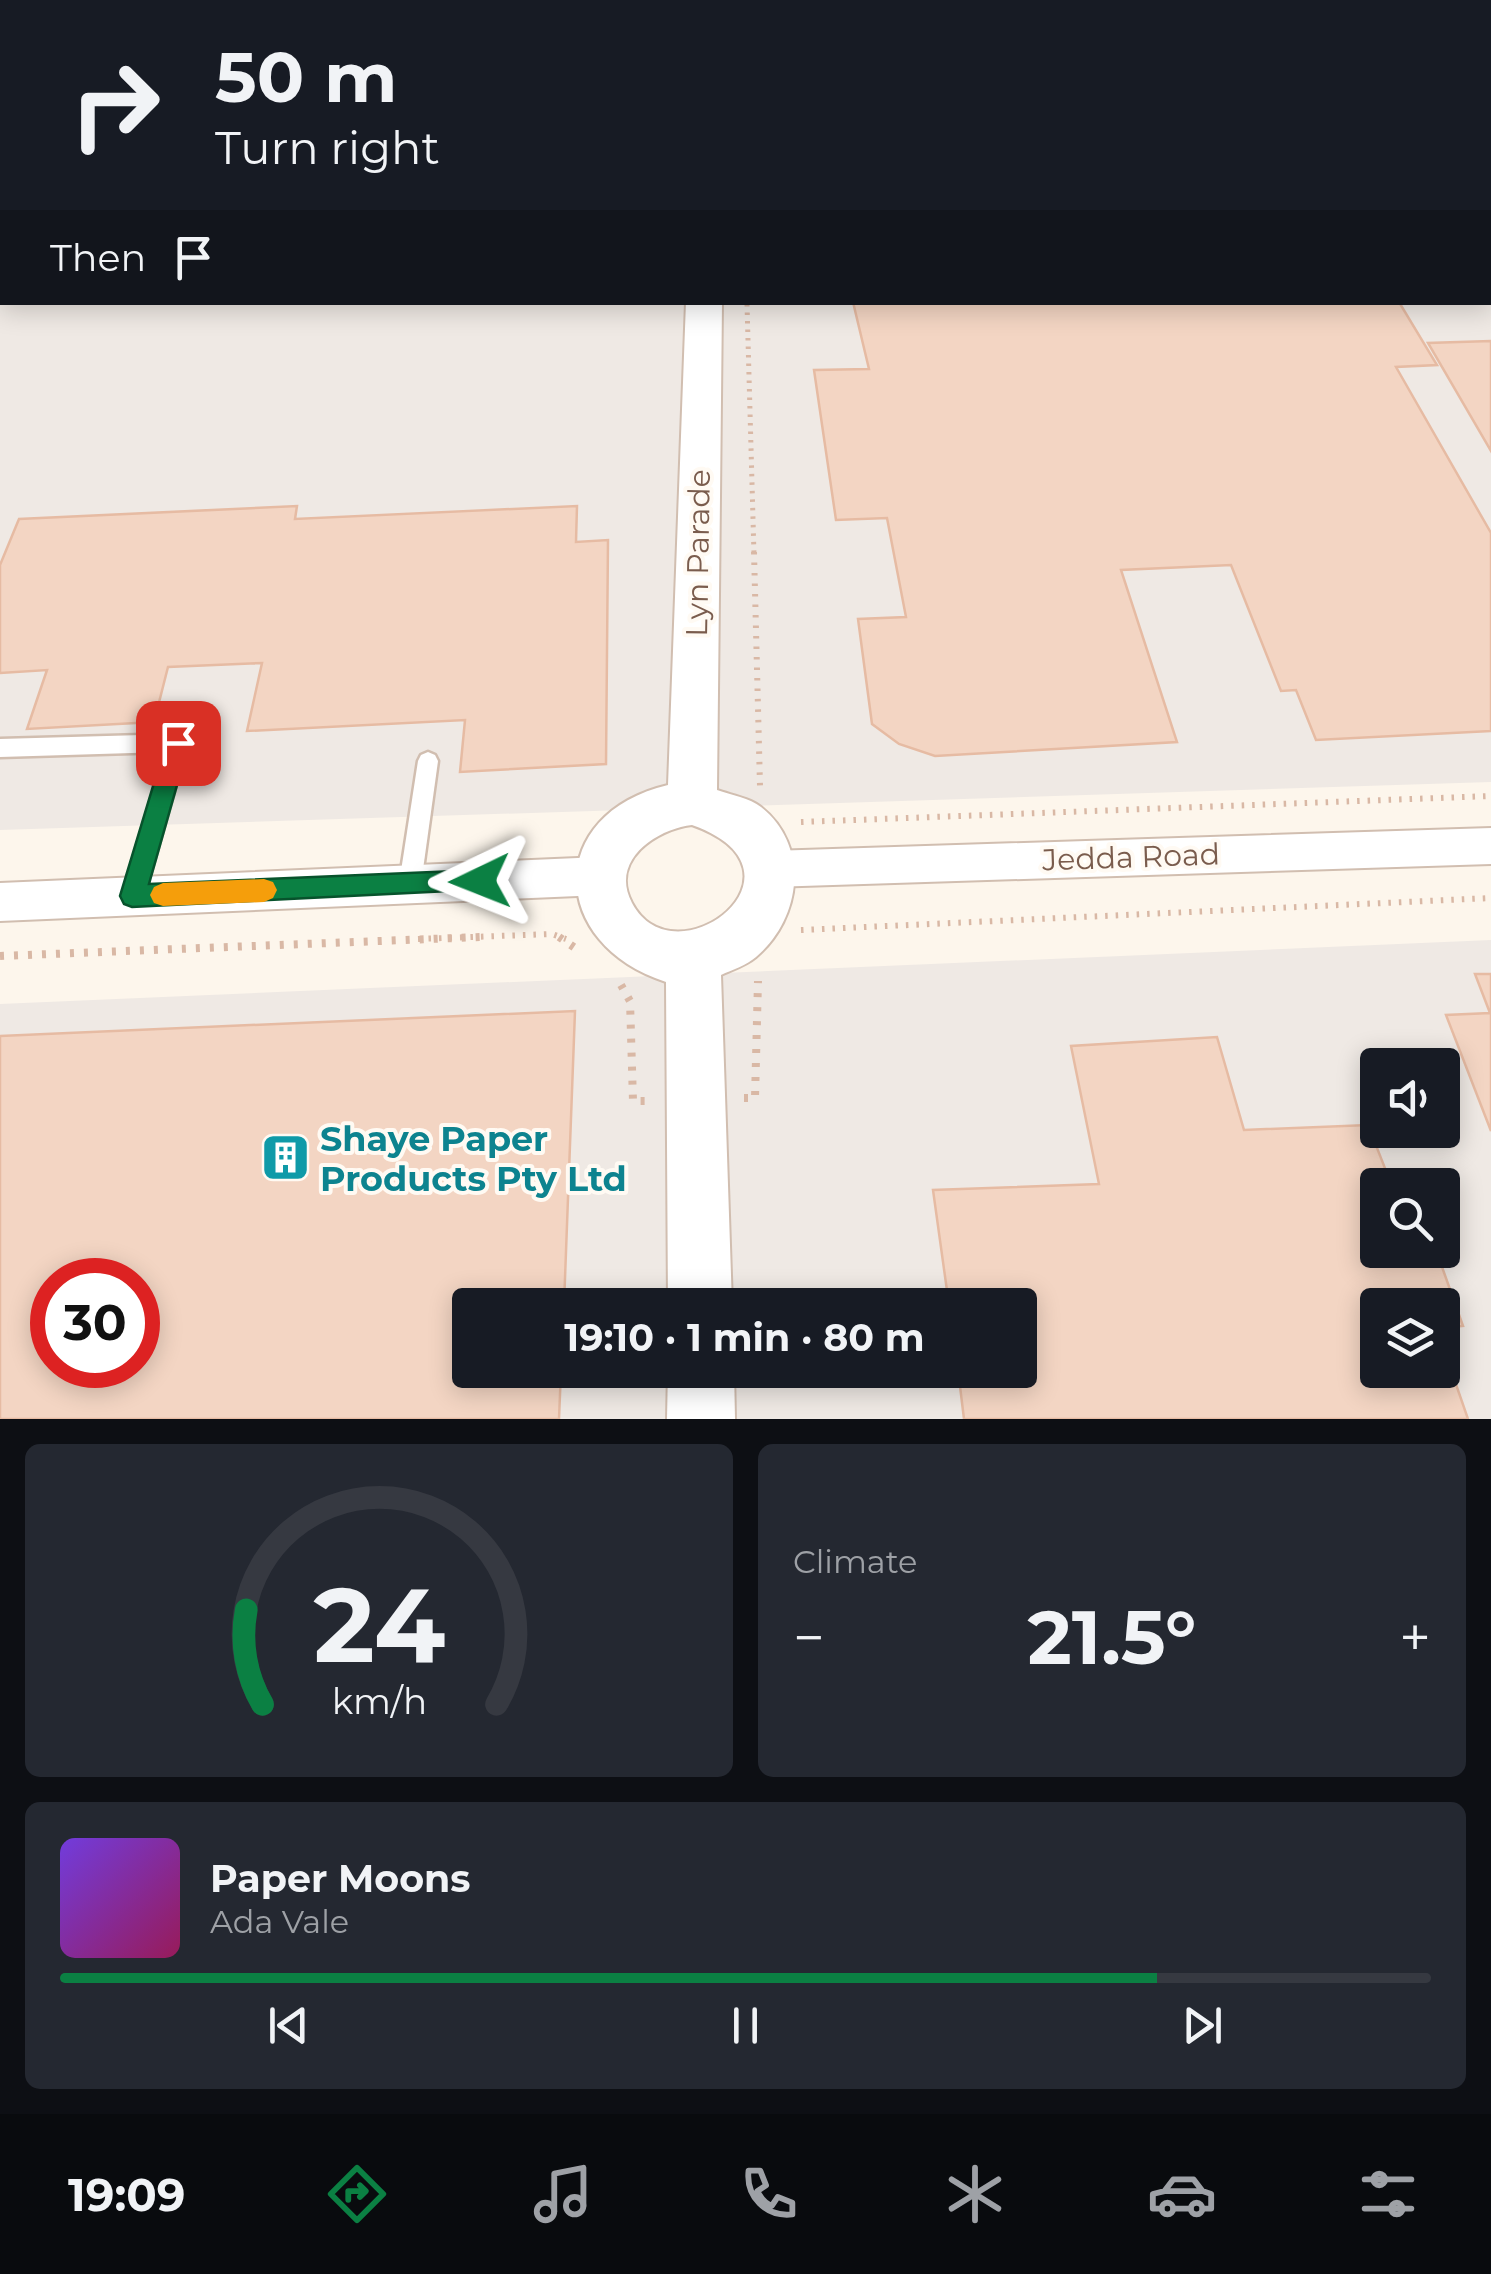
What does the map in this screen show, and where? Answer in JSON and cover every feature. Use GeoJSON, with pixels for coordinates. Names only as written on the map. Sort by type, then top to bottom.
{"type":"FeatureCollection","features":[{"type":"Feature","properties":{"kind":"street","name":"Lyn Parade"},"geometry":{"type":"LineString","coordinates":[[692,803],[704,305]]}},
{"type":"Feature","properties":{"kind":"street"},"geometry":{"type":"LineString","coordinates":[[692,803],[715,807],[745,823],[766,848],[780,846],[770,894],[752,926],[720,950],[693,957],[663,955],[636,944],[615,926],[604,902],[601,876],[607,852],[622,831],[642,816],[692,803]]}},
{"type":"Feature","properties":{"kind":"street","name":"Jedda Road"},"geometry":{"type":"LineString","coordinates":[[780,846],[1491,846]]}},
{"type":"Feature","properties":{"kind":"street"},"geometry":{"type":"LineString","coordinates":[[0,902],[601,876]]}},
{"type":"Feature","properties":{"kind":"street"},"geometry":{"type":"LineString","coordinates":[[693,957],[700,1288]]}},
{"type":"Feature","properties":{"kind":"street"},"geometry":{"type":"LineString","coordinates":[[701,1388],[702,1419]]}},
{"type":"Feature","properties":{"kind":"lane"},"geometry":{"type":"LineString","coordinates":[[0,748],[178,743],[132,896]]}},
{"type":"Feature","properties":{"kind":"lane"},"geometry":{"type":"LineString","coordinates":[[410,884],[428,762]]}},
{"type":"Feature","properties":{"kind":"path"},"geometry":{"type":"LineString","coordinates":[[747,305],[762,795]]}},
{"type":"Feature","properties":{"kind":"path"},"geometry":{"type":"LineString","coordinates":[[780,846],[1491,796]]}},
{"type":"Feature","properties":{"kind":"path"},"geometry":{"type":"LineString","coordinates":[[798,932],[814,926],[1491,898]]}},
{"type":"Feature","properties":{"kind":"path"},"geometry":{"type":"LineString","coordinates":[[0,956],[552,934],[570,941],[586,960]]}},
{"type":"Feature","properties":{"kind":"path"},"geometry":{"type":"LineString","coordinates":[[755,1098],[756,986],[761,970]]}},
{"type":"Feature","properties":{"kind":"path"},"geometry":{"type":"LineString","coordinates":[[615,973],[630,1001],[632,1101]]}},
{"type":"Feature","properties":{"kind":"shaded area"},"geometry":{"type":"Polygon","coordinates":[[[0,305],[1491,305],[1491,782],[0,830],[0,305]]]}},
{"type":"Feature","properties":{"kind":"shaded area"},"geometry":{"type":"Polygon","coordinates":[[[1491,940],[1491,1419],[0,1419],[0,1004],[1491,940]]]}},
{"type":"Feature","properties":{"kind":"building"},"geometry":{"type":"Polygon","coordinates":[[[854,305],[1401,305],[1437,365],[1396,367],[1491,533],[1491,731],[1316,740],[1296,690],[1281,691],[1231,565],[1121,570],[1177,742],[935,756],[899,744],[872,724],[858,619],[906,617],[887,518],[836,520],[814,370],[869,369],[854,305]]]}},
{"type":"Feature","properties":{"kind":"building"},"geometry":{"type":"Polygon","coordinates":[[[1491,341],[1491,451],[1428,343],[1491,341]]]}},
{"type":"Feature","properties":{"kind":"building"},"geometry":{"type":"Polygon","coordinates":[[[297,506],[295,519],[577,506],[576,542],[608,540],[606,764],[460,772],[465,720],[247,731],[262,663],[168,667],[154,722],[27,729],[47,670],[0,673],[0,565],[19,519],[297,506]]]}},
{"type":"Feature","properties":{"kind":"building"},"geometry":{"type":"Polygon","coordinates":[[[1475,974],[1491,974],[1491,1131],[1446,1015],[1490,1013],[1475,974]]]}},
{"type":"Feature","properties":{"kind":"building","name":"Shaye Paper Products Pty Ltd"},"geometry":{"type":"Polygon","coordinates":[[[575,1011],[565,1288],[452,1288],[452,1388],[560,1388],[559,1419],[0,1419],[0,1036],[575,1011]]]}},
{"type":"Feature","properties":{"kind":"building"},"geometry":{"type":"Polygon","coordinates":[[[1217,1037],[1244,1130],[1360,1125],[1360,1148],[1377,1148],[1385,1168],[1360,1168],[1360,1268],[1442,1268],[1450,1288],[1360,1288],[1360,1388],[1457,1388],[1468,1419],[964,1419],[960,1388],[1037,1388],[1037,1288],[947,1288],[933,1190],[1099,1184],[1071,1046],[1217,1037]]]}},
{"type":"Feature","properties":{"kind":"slow traffic"},"geometry":{"type":"LineString","coordinates":[[163,895],[264,890]]}},
{"type":"Feature","properties":{"kind":"place","name":"Shaye Paper Products Pty Ltd"},"geometry":{"type":"Point","coordinates":[285,1158]}},
{"type":"Feature","properties":{"kind":"route"},"geometry":{"type":"LineString","coordinates":[[178,743],[132,896],[480,881]]}}]}
